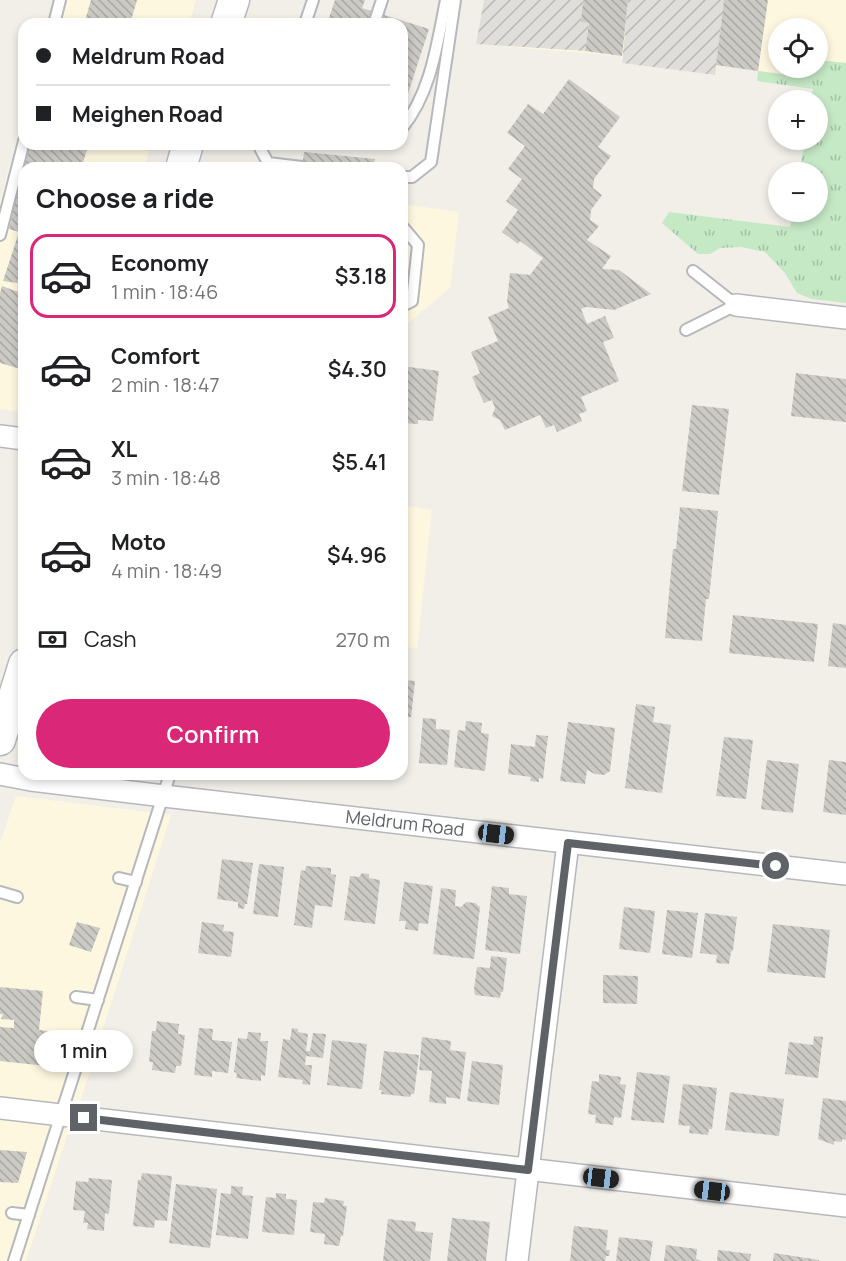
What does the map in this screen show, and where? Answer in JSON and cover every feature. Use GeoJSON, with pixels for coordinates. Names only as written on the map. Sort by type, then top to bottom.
{"type":"FeatureCollection","features":[{"type":"Feature","properties":{"kind":"main road"},"geometry":{"type":"LineString","coordinates":[[228,18],[234,0]]}},
{"type":"Feature","properties":{"kind":"main road"},"geometry":{"type":"LineString","coordinates":[[0,740],[18,683]]}},
{"type":"Feature","properties":{"kind":"street"},"geometry":{"type":"LineString","coordinates":[[736,305],[846,318]]}},
{"type":"Feature","properties":{"kind":"street"},"geometry":{"type":"LineString","coordinates":[[0,436],[18,438]]}},
{"type":"Feature","properties":{"kind":"street","name":"Meldrum Road"},"geometry":{"type":"LineString","coordinates":[[0,774],[18,777]]}},
{"type":"Feature","properties":{"kind":"street","name":"Meldrum Road"},"geometry":{"type":"LineString","coordinates":[[31,780],[846,874]]}},
{"type":"Feature","properties":{"kind":"street"},"geometry":{"type":"LineString","coordinates":[[518,1261],[568,843]]}},
{"type":"Feature","properties":{"kind":"street"},"geometry":{"type":"LineString","coordinates":[[0,1108],[846,1206]]}},
{"type":"Feature","properties":{"kind":"lane"},"geometry":{"type":"LineString","coordinates":[[56,18],[60,0]]}},
{"type":"Feature","properties":{"kind":"lane"},"geometry":{"type":"LineString","coordinates":[[307,18],[313,0]]}},
{"type":"Feature","properties":{"kind":"lane"},"geometry":{"type":"LineString","coordinates":[[376,18],[382,0]]}},
{"type":"Feature","properties":{"kind":"lane"},"geometry":{"type":"LineString","coordinates":[[408,121],[415,112],[433,62],[446,0]]}},
{"type":"Feature","properties":{"kind":"lane"},"geometry":{"type":"LineString","coordinates":[[408,177],[412,177],[431,162],[455,0]]}},
{"type":"Feature","properties":{"kind":"lane"},"geometry":{"type":"LineString","coordinates":[[0,235],[18,164]]}},
{"type":"Feature","properties":{"kind":"lane"},"geometry":{"type":"LineString","coordinates":[[408,233],[418,245],[412,301],[408,303]]}},
{"type":"Feature","properties":{"kind":"lane"},"geometry":{"type":"LineString","coordinates":[[686,330],[736,305],[693,271]]}},
{"type":"Feature","properties":{"kind":"lane"},"geometry":{"type":"LineString","coordinates":[[14,1261],[168,780]]}},
{"type":"Feature","properties":{"kind":"lane"},"geometry":{"type":"LineString","coordinates":[[119,878],[136,882]]}},
{"type":"Feature","properties":{"kind":"lane"},"geometry":{"type":"LineString","coordinates":[[0,892],[17,897]]}},
{"type":"Feature","properties":{"kind":"lane"},"geometry":{"type":"LineString","coordinates":[[76,998],[98,1000]]}},
{"type":"Feature","properties":{"kind":"lane"},"geometry":{"type":"LineString","coordinates":[[12,1213],[29,1215]]}},
{"type":"Feature","properties":{"kind":"shaded area"},"geometry":{"type":"Polygon","coordinates":[[[55,0],[196,0],[191,18],[50,18],[55,0]]]}},
{"type":"Feature","properties":{"kind":"shaded area"},"geometry":{"type":"Polygon","coordinates":[[[484,0],[846,0],[846,82],[815,78],[828,78],[828,18],[768,18],[768,72],[716,65],[715,75],[622,63],[621,56],[476,44],[484,0]]]}},
{"type":"Feature","properties":{"kind":"shaded area"},"geometry":{"type":"Polygon","coordinates":[[[484,0],[583,0],[581,22],[589,23],[585,51],[476,44],[484,0]]]}},
{"type":"Feature","properties":{"kind":"shaded area"},"geometry":{"type":"Polygon","coordinates":[[[628,0],[724,0],[715,75],[622,63],[628,0]]]}},
{"type":"Feature","properties":{"kind":"shaded area"},"geometry":{"type":"Polygon","coordinates":[[[18,135],[18,150],[149,150],[146,162],[18,162],[18,411],[0,409],[0,201],[18,135]]]}},
{"type":"Feature","properties":{"kind":"shaded area"},"geometry":{"type":"Polygon","coordinates":[[[408,205],[459,212],[450,288],[408,323],[408,205]]]}},
{"type":"Feature","properties":{"kind":"shaded area"},"geometry":{"type":"Polygon","coordinates":[[[408,506],[432,510],[417,648],[408,647],[408,506]]]}},
{"type":"Feature","properties":{"kind":"shaded area"},"geometry":{"type":"Polygon","coordinates":[[[16,796],[171,815],[78,1108],[0,1097],[0,843],[16,796]]]}},
{"type":"Feature","properties":{"kind":"shaded area"},"geometry":{"type":"Polygon","coordinates":[[[0,1120],[70,1127],[26,1261],[0,1261],[0,1120]]]}},
{"type":"Feature","properties":{"kind":"green space"},"geometry":{"type":"Polygon","coordinates":[[[828,61],[846,63],[846,303],[812,299],[797,293],[785,273],[765,252],[741,247],[720,248],[710,254],[698,254],[662,223],[669,212],[790,227],[791,222],[828,222],[828,162],[801,162],[803,150],[828,150],[828,90],[813,90],[757,81],[758,71],[768,72],[768,78],[828,78],[828,61]]]}},
{"type":"Feature","properties":{"kind":"building"},"geometry":{"type":"Polygon","coordinates":[[[91,0],[137,0],[132,18],[86,18],[91,0]]]}},
{"type":"Feature","properties":{"kind":"building"},"geometry":{"type":"Polygon","coordinates":[[[335,0],[365,0],[362,8],[394,18],[329,18],[335,0]]]}},
{"type":"Feature","properties":{"kind":"building"},"geometry":{"type":"Polygon","coordinates":[[[583,0],[628,0],[622,56],[585,51],[589,23],[581,22],[583,0]]]}},
{"type":"Feature","properties":{"kind":"building"},"geometry":{"type":"Polygon","coordinates":[[[724,0],[768,0],[758,71],[716,65],[724,0]]]}},
{"type":"Feature","properties":{"kind":"building"},"geometry":{"type":"Polygon","coordinates":[[[408,22],[429,29],[408,94],[408,22]]]}},
{"type":"Feature","properties":{"kind":"building"},"geometry":{"type":"Polygon","coordinates":[[[569,79],[620,117],[598,147],[611,156],[594,179],[593,188],[602,195],[591,210],[590,220],[599,226],[587,240],[611,256],[602,269],[619,270],[651,294],[614,310],[586,307],[581,309],[587,324],[605,316],[614,338],[603,342],[619,381],[581,397],[587,411],[579,414],[582,421],[557,432],[554,425],[546,428],[540,415],[505,430],[500,420],[492,416],[495,408],[492,400],[484,403],[472,377],[480,373],[471,352],[498,341],[488,317],[509,308],[507,302],[510,273],[530,275],[543,258],[520,241],[518,244],[502,232],[518,210],[506,201],[522,179],[508,169],[525,146],[507,133],[528,104],[543,114],[569,79]]]}},
{"type":"Feature","properties":{"kind":"building"},"geometry":{"type":"Polygon","coordinates":[[[27,150],[87,150],[83,162],[24,162],[27,150]]]}},
{"type":"Feature","properties":{"kind":"building"},"geometry":{"type":"Polygon","coordinates":[[[304,152],[375,159],[374,162],[303,162],[304,152]]]}},
{"type":"Feature","properties":{"kind":"building"},"geometry":{"type":"Polygon","coordinates":[[[18,189],[18,232],[9,229],[18,189]]]}},
{"type":"Feature","properties":{"kind":"building"},"geometry":{"type":"Polygon","coordinates":[[[18,235],[18,283],[3,281],[18,235]]]}},
{"type":"Feature","properties":{"kind":"building"},"geometry":{"type":"Polygon","coordinates":[[[2,286],[18,292],[18,368],[0,363],[0,293],[2,286]]]}},
{"type":"Feature","properties":{"kind":"building"},"geometry":{"type":"Polygon","coordinates":[[[408,367],[439,371],[433,421],[418,420],[418,424],[408,423],[408,367]]]}},
{"type":"Feature","properties":{"kind":"building"},"geometry":{"type":"Polygon","coordinates":[[[796,373],[846,379],[846,422],[791,416],[796,373]]]}},
{"type":"Feature","properties":{"kind":"building"},"geometry":{"type":"Polygon","coordinates":[[[692,405],[729,409],[719,495],[682,491],[692,405]]]}},
{"type":"Feature","properties":{"kind":"building"},"geometry":{"type":"Polygon","coordinates":[[[680,507],[718,511],[709,599],[706,599],[702,641],[665,638],[673,549],[676,549],[680,507]]]}},
{"type":"Feature","properties":{"kind":"building"},"geometry":{"type":"Polygon","coordinates":[[[733,615],[818,624],[814,662],[729,653],[733,615]]]}},
{"type":"Feature","properties":{"kind":"building"},"geometry":{"type":"Polygon","coordinates":[[[833,623],[846,625],[846,668],[828,666],[833,623]]]}},
{"type":"Feature","properties":{"kind":"building"},"geometry":{"type":"Polygon","coordinates":[[[408,680],[415,681],[411,717],[408,717],[408,680]]]}},
{"type":"Feature","properties":{"kind":"building"},"geometry":{"type":"Polygon","coordinates":[[[636,704],[655,707],[653,722],[671,725],[662,793],[625,788],[636,704]]]}},
{"type":"Feature","properties":{"kind":"building"},"geometry":{"type":"Polygon","coordinates":[[[423,718],[436,719],[436,729],[450,730],[447,765],[419,763],[423,718]]]}},
{"type":"Feature","properties":{"kind":"building"},"geometry":{"type":"Polygon","coordinates":[[[466,721],[482,723],[481,733],[489,734],[485,771],[454,767],[458,730],[465,731],[466,721]]]}},
{"type":"Feature","properties":{"kind":"building"},"geometry":{"type":"Polygon","coordinates":[[[568,722],[615,728],[610,771],[604,775],[587,770],[585,784],[560,781],[568,722]]]}},
{"type":"Feature","properties":{"kind":"building"},"geometry":{"type":"Polygon","coordinates":[[[536,735],[548,736],[543,779],[539,778],[539,782],[530,781],[531,777],[508,774],[511,744],[535,747],[536,735]]]}},
{"type":"Feature","properties":{"kind":"building"},"geometry":{"type":"Polygon","coordinates":[[[724,737],[753,740],[746,799],[716,796],[724,737]]]}},
{"type":"Feature","properties":{"kind":"building"},"geometry":{"type":"Polygon","coordinates":[[[767,760],[799,764],[793,813],[761,809],[767,760]]]}},
{"type":"Feature","properties":{"kind":"building"},"geometry":{"type":"Polygon","coordinates":[[[829,760],[846,762],[846,815],[823,812],[829,760]]]}},
{"type":"Feature","properties":{"kind":"building"},"geometry":{"type":"Polygon","coordinates":[[[222,859],[253,863],[247,904],[244,909],[238,908],[238,902],[217,899],[222,859]]]}},
{"type":"Feature","properties":{"kind":"building"},"geometry":{"type":"Polygon","coordinates":[[[259,864],[284,867],[278,917],[253,914],[259,864]]]}},
{"type":"Feature","properties":{"kind":"building"},"geometry":{"type":"Polygon","coordinates":[[[306,866],[331,868],[331,874],[336,875],[332,907],[315,905],[312,928],[294,925],[301,870],[305,871],[306,866]]]}},
{"type":"Feature","properties":{"kind":"building"},"geometry":{"type":"Polygon","coordinates":[[[362,873],[369,874],[369,878],[380,880],[375,924],[344,920],[350,876],[359,877],[362,873]]]}},
{"type":"Feature","properties":{"kind":"building"},"geometry":{"type":"Polygon","coordinates":[[[404,882],[433,886],[428,924],[419,923],[418,931],[405,929],[406,921],[399,921],[404,882]]]}},
{"type":"Feature","properties":{"kind":"building"},"geometry":{"type":"Polygon","coordinates":[[[492,886],[509,888],[509,894],[527,896],[520,954],[485,950],[492,886]]]}},
{"type":"Feature","properties":{"kind":"building"},"geometry":{"type":"Polygon","coordinates":[[[441,888],[456,890],[455,906],[461,907],[466,902],[475,903],[480,907],[474,959],[433,954],[441,888]]]}},
{"type":"Feature","properties":{"kind":"building"},"geometry":{"type":"Polygon","coordinates":[[[624,907],[655,911],[650,953],[619,949],[624,907]]]}},
{"type":"Feature","properties":{"kind":"building"},"geometry":{"type":"Polygon","coordinates":[[[667,910],[698,913],[692,958],[662,954],[667,910]]]}},
{"type":"Feature","properties":{"kind":"building"},"geometry":{"type":"Polygon","coordinates":[[[705,913],[737,917],[729,964],[716,963],[717,955],[700,953],[705,913]]]}},
{"type":"Feature","properties":{"kind":"building"},"geometry":{"type":"Polygon","coordinates":[[[77,922],[100,928],[91,952],[69,945],[77,922]]]}},
{"type":"Feature","properties":{"kind":"building"},"geometry":{"type":"Polygon","coordinates":[[[202,922],[224,925],[223,931],[234,932],[231,957],[198,953],[202,922]]]}},
{"type":"Feature","properties":{"kind":"building"},"geometry":{"type":"Polygon","coordinates":[[[773,924],[830,930],[825,978],[767,972],[773,924]]]}},
{"type":"Feature","properties":{"kind":"building"},"geometry":{"type":"Polygon","coordinates":[[[491,956],[507,958],[503,992],[500,998],[475,995],[477,967],[490,968],[491,956]]]}},
{"type":"Feature","properties":{"kind":"building"},"geometry":{"type":"Polygon","coordinates":[[[603,975],[638,976],[637,1004],[603,1003],[603,975]]]}},
{"type":"Feature","properties":{"kind":"building"},"geometry":{"type":"Polygon","coordinates":[[[0,987],[43,991],[39,1030],[73,1034],[65,1068],[0,1061],[0,1027],[14,1028],[14,1020],[1,1019],[3,1014],[0,1014],[0,987]]]}},
{"type":"Feature","properties":{"kind":"building"},"geometry":{"type":"Polygon","coordinates":[[[157,1021],[179,1024],[178,1034],[185,1035],[181,1066],[176,1066],[175,1073],[152,1070],[153,1062],[149,1062],[152,1031],[156,1031],[157,1021]]]}},
{"type":"Feature","properties":{"kind":"building"},"geometry":{"type":"Polygon","coordinates":[[[199,1028],[213,1029],[212,1040],[232,1042],[228,1073],[212,1071],[212,1077],[194,1075],[199,1028]]]}},
{"type":"Feature","properties":{"kind":"building"},"geometry":{"type":"Polygon","coordinates":[[[292,1028],[308,1034],[306,1051],[310,1051],[313,1033],[326,1034],[323,1058],[306,1056],[305,1065],[312,1065],[310,1085],[302,1084],[303,1080],[278,1077],[283,1039],[290,1040],[292,1028]]]}},
{"type":"Feature","properties":{"kind":"building"},"geometry":{"type":"Polygon","coordinates":[[[248,1032],[261,1033],[260,1041],[268,1041],[265,1076],[261,1075],[261,1081],[236,1078],[237,1073],[234,1072],[238,1038],[247,1039],[248,1032]]]}},
{"type":"Feature","properties":{"kind":"building"},"geometry":{"type":"Polygon","coordinates":[[[814,1036],[823,1037],[818,1078],[785,1074],[789,1042],[813,1045],[814,1036]]]}},
{"type":"Feature","properties":{"kind":"building"},"geometry":{"type":"Polygon","coordinates":[[[422,1037],[451,1041],[450,1050],[466,1052],[460,1099],[446,1097],[446,1104],[429,1102],[432,1071],[419,1070],[422,1037]]]}},
{"type":"Feature","properties":{"kind":"building"},"geometry":{"type":"Polygon","coordinates":[[[332,1040],[367,1044],[362,1089],[327,1085],[332,1040]]]}},
{"type":"Feature","properties":{"kind":"building"},"geometry":{"type":"Polygon","coordinates":[[[384,1051],[419,1055],[414,1094],[410,1097],[381,1094],[382,1090],[379,1090],[384,1051]]]}},
{"type":"Feature","properties":{"kind":"building"},"geometry":{"type":"Polygon","coordinates":[[[472,1061],[503,1065],[499,1105],[467,1101],[472,1061]]]}},
{"type":"Feature","properties":{"kind":"building"},"geometry":{"type":"Polygon","coordinates":[[[637,1072],[670,1076],[664,1123],[631,1120],[637,1072]]]}},
{"type":"Feature","properties":{"kind":"building"},"geometry":{"type":"Polygon","coordinates":[[[599,1074],[621,1077],[620,1084],[626,1085],[621,1118],[614,1117],[613,1125],[595,1123],[596,1115],[588,1114],[592,1081],[599,1082],[599,1074]]]}},
{"type":"Feature","properties":{"kind":"building"},"geometry":{"type":"Polygon","coordinates":[[[683,1084],[717,1088],[712,1129],[709,1129],[708,1135],[689,1133],[690,1126],[678,1125],[683,1084]]]}},
{"type":"Feature","properties":{"kind":"building"},"geometry":{"type":"Polygon","coordinates":[[[730,1092],[784,1099],[779,1136],[725,1130],[730,1092]]]}},
{"type":"Feature","properties":{"kind":"building"},"geometry":{"type":"Polygon","coordinates":[[[823,1098],[846,1101],[846,1140],[834,1141],[834,1145],[818,1139],[823,1098]]]}},
{"type":"Feature","properties":{"kind":"building"},"geometry":{"type":"Polygon","coordinates":[[[0,1150],[27,1152],[18,1183],[0,1182],[0,1150]]]}},
{"type":"Feature","properties":{"kind":"building"},"geometry":{"type":"Polygon","coordinates":[[[142,1173],[172,1176],[167,1221],[155,1220],[154,1228],[133,1226],[138,1180],[141,1180],[142,1173]]]}},
{"type":"Feature","properties":{"kind":"building"},"geometry":{"type":"Polygon","coordinates":[[[89,1178],[112,1180],[109,1214],[105,1213],[104,1231],[87,1229],[88,1223],[83,1223],[85,1211],[73,1210],[76,1181],[88,1182],[89,1178]]]}},
{"type":"Feature","properties":{"kind":"building"},"geometry":{"type":"Polygon","coordinates":[[[176,1184],[217,1189],[210,1248],[169,1243],[176,1184]]]}},
{"type":"Feature","properties":{"kind":"building"},"geometry":{"type":"Polygon","coordinates":[[[231,1186],[243,1187],[242,1195],[253,1196],[248,1239],[216,1235],[221,1193],[231,1194],[231,1186]]]}},
{"type":"Feature","properties":{"kind":"building"},"geometry":{"type":"Polygon","coordinates":[[[276,1193],[286,1194],[286,1199],[297,1200],[294,1235],[262,1232],[266,1197],[276,1198],[276,1193]]]}},
{"type":"Feature","properties":{"kind":"building"},"geometry":{"type":"Polygon","coordinates":[[[325,1198],[344,1201],[343,1206],[347,1206],[343,1236],[341,1236],[339,1246],[324,1244],[325,1234],[310,1232],[313,1202],[324,1203],[325,1198]]]}},
{"type":"Feature","properties":{"kind":"building"},"geometry":{"type":"Polygon","coordinates":[[[452,1218],[490,1222],[486,1261],[447,1261],[452,1218]]]}},
{"type":"Feature","properties":{"kind":"building"},"geometry":{"type":"Polygon","coordinates":[[[388,1219],[416,1222],[415,1231],[433,1233],[430,1261],[383,1261],[388,1219]]]}},
{"type":"Feature","properties":{"kind":"building"},"geometry":{"type":"Polygon","coordinates":[[[574,1226],[608,1230],[606,1250],[610,1250],[605,1261],[570,1261],[574,1226]]]}},
{"type":"Feature","properties":{"kind":"building"},"geometry":{"type":"Polygon","coordinates":[[[619,1237],[653,1241],[650,1261],[616,1261],[619,1237]]]}},
{"type":"Feature","properties":{"kind":"building"},"geometry":{"type":"Polygon","coordinates":[[[666,1245],[697,1249],[696,1259],[702,1261],[664,1261],[666,1245]]]}},
{"type":"Feature","properties":{"kind":"building"},"geometry":{"type":"Polygon","coordinates":[[[718,1250],[751,1254],[750,1261],[717,1261],[718,1250]]]}},
{"type":"Feature","properties":{"kind":"building"},"geometry":{"type":"Polygon","coordinates":[[[774,1253],[819,1260],[819,1261],[773,1261],[774,1253]]]}},
{"type":"Feature","properties":{"kind":"route"},"geometry":{"type":"LineString","coordinates":[[84,1118],[528,1170],[568,843],[776,866]]}}]}
